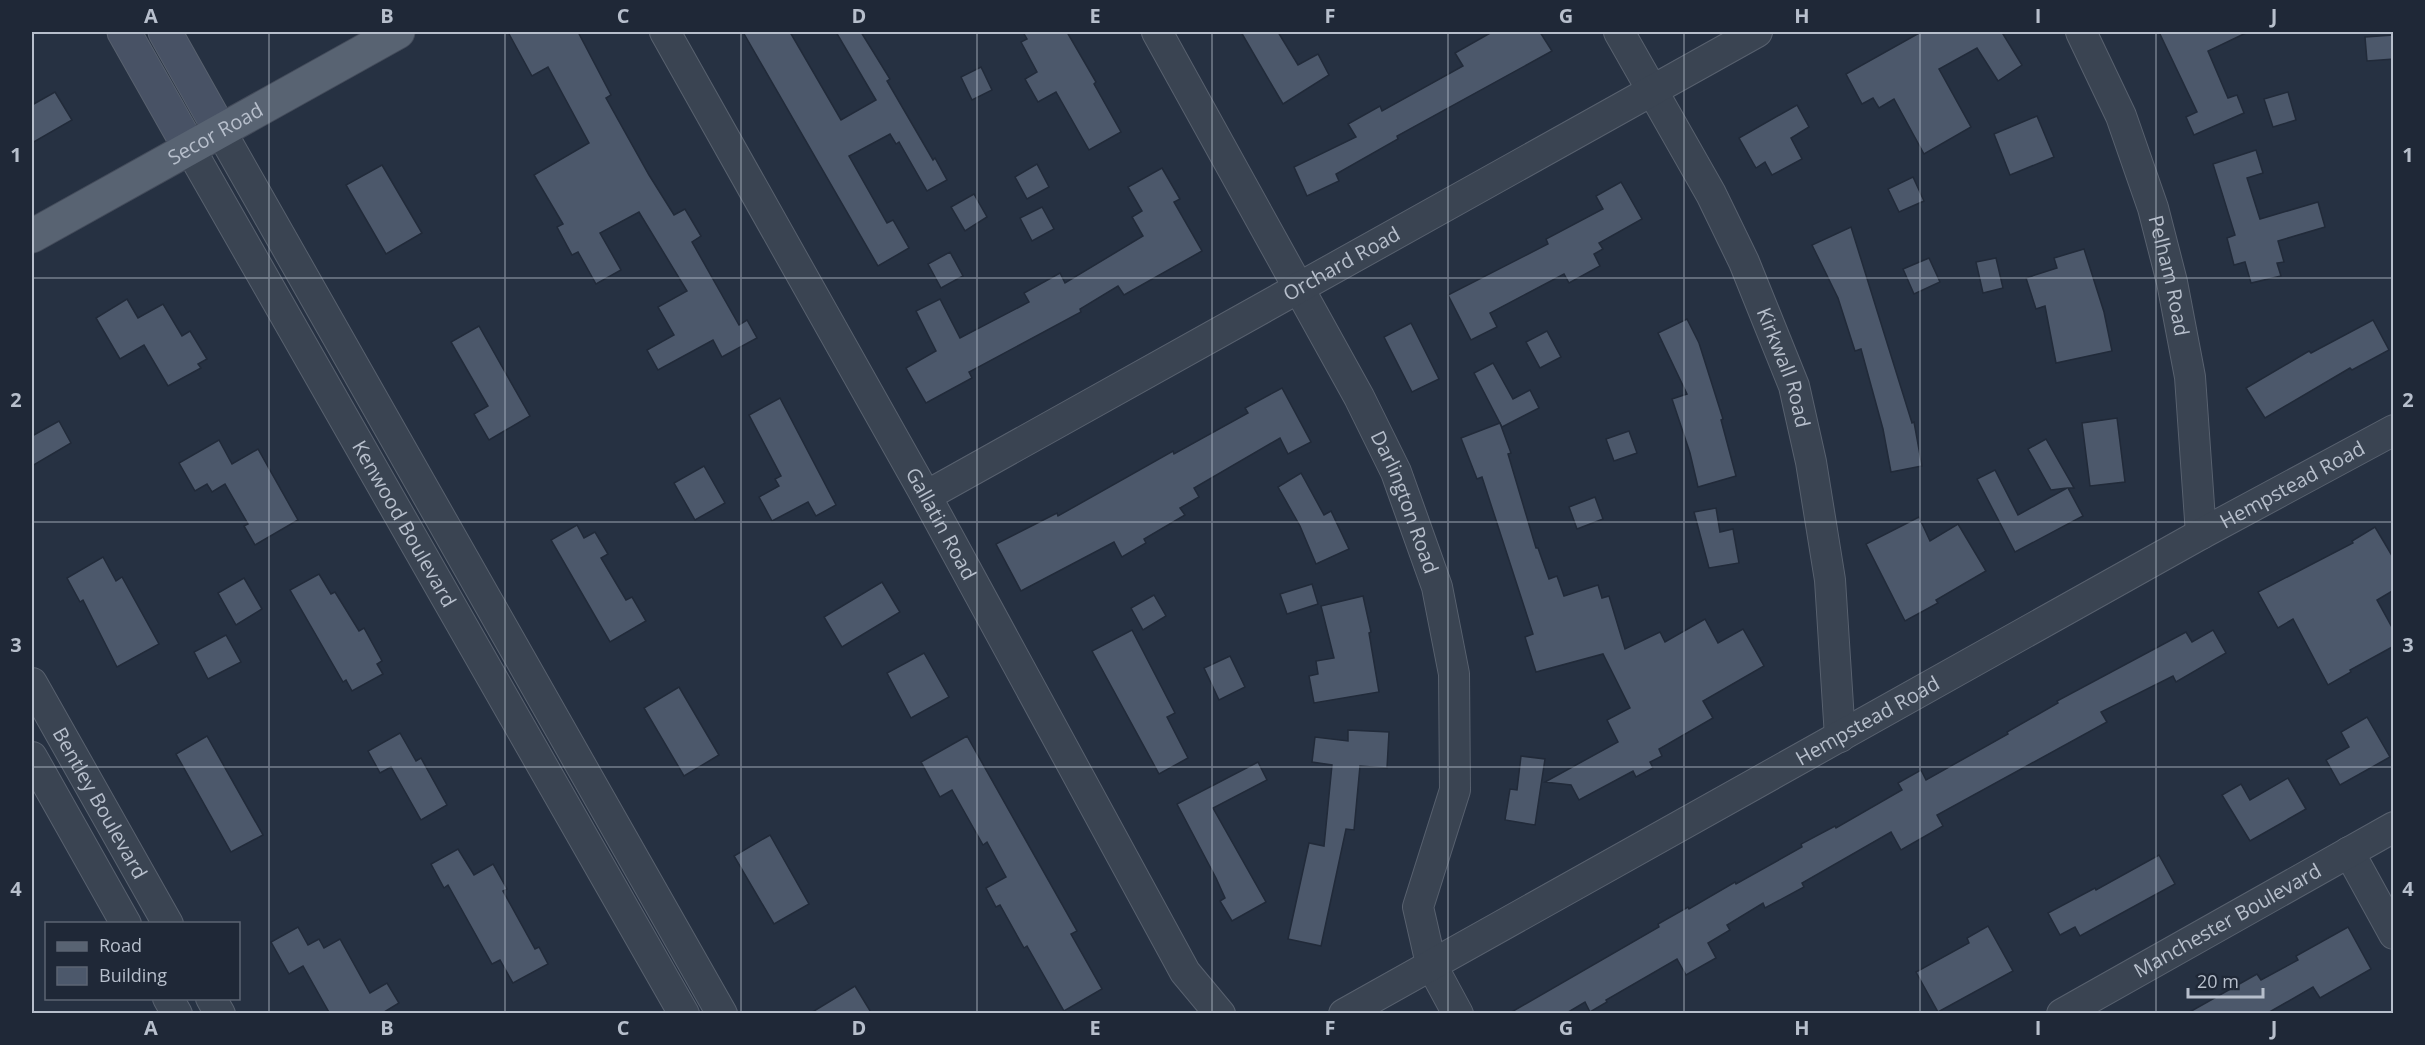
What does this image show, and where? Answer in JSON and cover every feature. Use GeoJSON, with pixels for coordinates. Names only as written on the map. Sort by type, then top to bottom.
{"type":"FeatureCollection","features":[{"type":"Feature","properties":{"kind":"main road","name":"Secor Road"},"geometry":{"type":"LineString","coordinates":[[32,236],[398,32]]}},
{"type":"Feature","properties":{"kind":"street","name":"Kenwood Boulevard"},"geometry":{"type":"LineString","coordinates":[[124,32],[684,1014]]}},
{"type":"Feature","properties":{"kind":"street","name":"Kenwood Boulevard"},"geometry":{"type":"LineString","coordinates":[[165,32],[722,1014]]}},
{"type":"Feature","properties":{"kind":"street","name":"Gallatin Road"},"geometry":{"type":"LineString","coordinates":[[665,32],[926,496],[1185,972],[1220,1014]]}},
{"type":"Feature","properties":{"kind":"street","name":"Darlington Road"},"geometry":{"type":"LineString","coordinates":[[1157,32],[1359,397],[1396,472],[1437,587],[1455,674],[1455,790],[1418,907],[1431,964],[1458,1014]]}},
{"type":"Feature","properties":{"kind":"street","name":"Kirkwall Road"},"geometry":{"type":"LineString","coordinates":[[1618,32],[1711,194],[1744,262],[1794,386],[1811,462],[1830,580],[1840,737]]}},
{"type":"Feature","properties":{"kind":"street","name":"Orchard Road"},"geometry":{"type":"LineString","coordinates":[[926,496],[1757,32]]}},
{"type":"Feature","properties":{"kind":"street","name":"Pelham Road"},"geometry":{"type":"LineString","coordinates":[[2081,32],[2121,116],[2153,208],[2172,282],[2190,377],[2201,534]]}},
{"type":"Feature","properties":{"kind":"street","name":"Hempstead Road"},"geometry":{"type":"LineString","coordinates":[[1344,1014],[2201,534],[2394,430]]}},
{"type":"Feature","properties":{"kind":"street","name":"Bentley Boulevard"},"geometry":{"type":"LineString","coordinates":[[32,683],[167,922]]}},
{"type":"Feature","properties":{"kind":"street","name":"Bentley Boulevard"},"geometry":{"type":"LineString","coordinates":[[32,758],[125,922]]}},
{"type":"Feature","properties":{"kind":"street","name":"Manchester Boulevard"},"geometry":{"type":"LineString","coordinates":[[2062,1014],[2394,827]]}},
{"type":"Feature","properties":{"kind":"street"},"geometry":{"type":"LineString","coordinates":[[2349,852],[2394,934]]}},
{"type":"Feature","properties":{"kind":"street"},"geometry":{"type":"LineString","coordinates":[[169,1000],[177,1014]]}},
{"type":"Feature","properties":{"kind":"street"},"geometry":{"type":"LineString","coordinates":[[212,1000],[220,1014]]}},
{"type":"Feature","properties":{"kind":"building"},"geometry":{"type":"Polygon","coordinates":[[[508,32],[578,32],[611,95],[606,98],[649,175],[674,215],[685,209],[701,236],[692,242],[739,325],[747,320],[757,338],[722,357],[713,340],[658,370],[647,350],[674,335],[658,307],[687,291],[639,212],[600,233],[621,270],[596,284],[578,252],[572,255],[557,227],[563,224],[534,175],[589,143],[548,67],[532,76],[508,32]]]}},
{"type":"Feature","properties":{"kind":"building"},"geometry":{"type":"Polygon","coordinates":[[[743,32],[790,32],[841,120],[876,100],[836,32],[861,32],[890,79],[887,81],[947,180],[927,191],[899,142],[896,144],[890,134],[849,156],[887,223],[893,220],[909,248],[878,266],[743,32]]]}},
{"type":"Feature","properties":{"kind":"building"},"geometry":{"type":"Polygon","coordinates":[[[1023,32],[1067,32],[1121,132],[1089,150],[1056,92],[1038,102],[1025,79],[1037,72],[1021,42],[1027,39],[1023,32]]]}},
{"type":"Feature","properties":{"kind":"building"},"geometry":{"type":"Polygon","coordinates":[[[1241,32],[1278,32],[1298,65],[1318,54],[1329,75],[1283,104],[1241,32]]]}},
{"type":"Feature","properties":{"kind":"building"},"geometry":{"type":"Polygon","coordinates":[[[1492,32],[1540,32],[1552,51],[1397,136],[1398,139],[1336,174],[1339,181],[1307,196],[1294,167],[1356,137],[1348,124],[1380,106],[1382,111],[1463,66],[1455,53],[1492,32]]]}},
{"type":"Feature","properties":{"kind":"building"},"geometry":{"type":"Polygon","coordinates":[[[1921,32],[2007,32],[2003,34],[2022,65],[1998,81],[1977,48],[1939,69],[1971,127],[1924,154],[1894,99],[1879,108],[1873,98],[1862,104],[1846,74],[1921,32]]]}},
{"type":"Feature","properties":{"kind":"building"},"geometry":{"type":"Polygon","coordinates":[[[2159,32],[2248,32],[2208,51],[2228,98],[2237,95],[2244,113],[2194,135],[2186,117],[2197,112],[2159,32]]]}},
{"type":"Feature","properties":{"kind":"building"},"geometry":{"type":"Polygon","coordinates":[[[2394,35],[2394,59],[2367,61],[2365,37],[2394,35]]]}},
{"type":"Feature","properties":{"kind":"building"},"geometry":{"type":"Polygon","coordinates":[[[981,67],[992,90],[972,100],[961,77],[981,67]]]}},
{"type":"Feature","properties":{"kind":"building"},"geometry":{"type":"Polygon","coordinates":[[[55,92],[72,120],[32,143],[32,105],[55,92]]]}},
{"type":"Feature","properties":{"kind":"building"},"geometry":{"type":"Polygon","coordinates":[[[2288,92],[2296,120],[2273,127],[2264,99],[2288,92]]]}},
{"type":"Feature","properties":{"kind":"building"},"geometry":{"type":"Polygon","coordinates":[[[1797,105],[1809,127],[1791,138],[1802,159],[1772,175],[1765,162],[1756,168],[1739,138],[1797,105]]]}},
{"type":"Feature","properties":{"kind":"building"},"geometry":{"type":"Polygon","coordinates":[[[2037,116],[2054,157],[2010,175],[1994,134],[2037,116]]]}},
{"type":"Feature","properties":{"kind":"building"},"geometry":{"type":"Polygon","coordinates":[[[2256,150],[2263,173],[2247,178],[2260,219],[2318,202],[2325,227],[2278,241],[2284,262],[2277,263],[2281,276],[2251,283],[2245,262],[2234,265],[2227,238],[2235,235],[2213,164],[2256,150]]]}},
{"type":"Feature","properties":{"kind":"building"},"geometry":{"type":"Polygon","coordinates":[[[1037,164],[1049,187],[1027,199],[1015,177],[1037,164]]]}},
{"type":"Feature","properties":{"kind":"building"},"geometry":{"type":"Polygon","coordinates":[[[382,165],[422,233],[386,254],[346,185],[382,165]]]}},
{"type":"Feature","properties":{"kind":"building"},"geometry":{"type":"Polygon","coordinates":[[[1162,168],[1180,199],[1174,202],[1202,251],[1124,295],[1118,286],[1080,309],[1081,312],[969,372],[972,378],[926,403],[906,368],[936,351],[916,311],[940,299],[960,338],[1029,302],[1024,293],[1060,273],[1065,283],[1143,236],[1132,217],[1142,211],[1128,187],[1162,168]]]}},
{"type":"Feature","properties":{"kind":"building"},"geometry":{"type":"Polygon","coordinates":[[[1913,177],[1924,201],[1899,212],[1888,189],[1913,177]]]}},
{"type":"Feature","properties":{"kind":"building"},"geometry":{"type":"Polygon","coordinates":[[[1621,182],[1642,219],[1599,243],[1603,249],[1594,254],[1600,266],[1569,283],[1564,274],[1490,313],[1497,327],[1471,340],[1448,295],[1548,244],[1546,239],[1603,209],[1596,196],[1621,182]]]}},
{"type":"Feature","properties":{"kind":"building"},"geometry":{"type":"Polygon","coordinates":[[[974,194],[987,217],[965,231],[951,207],[974,194]]]}},
{"type":"Feature","properties":{"kind":"building"},"geometry":{"type":"Polygon","coordinates":[[[1042,207],[1054,229],[1032,241],[1020,218],[1042,207]]]}},
{"type":"Feature","properties":{"kind":"building"},"geometry":{"type":"Polygon","coordinates":[[[1851,227],[1912,423],[1914,422],[1922,466],[1891,472],[1883,429],[1861,349],[1855,351],[1838,298],[1812,245],[1851,227]]]}},
{"type":"Feature","properties":{"kind":"building"},"geometry":{"type":"Polygon","coordinates":[[[2084,249],[2104,312],[2112,351],[2056,363],[2045,306],[2036,309],[2026,278],[2057,268],[2054,258],[2084,249]]]}},
{"type":"Feature","properties":{"kind":"building"},"geometry":{"type":"Polygon","coordinates":[[[950,252],[963,276],[941,288],[928,264],[950,252]]]}},
{"type":"Feature","properties":{"kind":"building"},"geometry":{"type":"Polygon","coordinates":[[[1929,258],[1940,282],[1914,294],[1903,269],[1929,258]]]}},
{"type":"Feature","properties":{"kind":"building"},"geometry":{"type":"Polygon","coordinates":[[[1996,258],[2003,288],[1983,293],[1976,262],[1996,258]]]}},
{"type":"Feature","properties":{"kind":"building"},"geometry":{"type":"Polygon","coordinates":[[[127,299],[138,318],[163,304],[182,336],[190,331],[207,359],[198,364],[201,368],[168,386],[144,345],[120,359],[96,318],[127,299]]]}},
{"type":"Feature","properties":{"kind":"building"},"geometry":{"type":"Polygon","coordinates":[[[1687,319],[1699,343],[1723,419],[1721,420],[1736,476],[1698,487],[1690,453],[1672,399],[1687,394],[1658,333],[1687,319]]]}},
{"type":"Feature","properties":{"kind":"building"},"geometry":{"type":"Polygon","coordinates":[[[2373,320],[2389,350],[2352,370],[2350,368],[2265,418],[2246,388],[2309,351],[2311,353],[2373,320]]]}},
{"type":"Feature","properties":{"kind":"building"},"geometry":{"type":"Polygon","coordinates":[[[1411,323],[1439,379],[1412,392],[1384,337],[1411,323]]]}},
{"type":"Feature","properties":{"kind":"building"},"geometry":{"type":"Polygon","coordinates":[[[479,326],[530,416],[489,440],[474,414],[488,406],[451,342],[479,326]]]}},
{"type":"Feature","properties":{"kind":"building"},"geometry":{"type":"Polygon","coordinates":[[[1547,331],[1561,357],[1540,368],[1526,342],[1547,331]]]}},
{"type":"Feature","properties":{"kind":"building"},"geometry":{"type":"Polygon","coordinates":[[[1493,363],[1513,399],[1530,390],[1539,408],[1502,427],[1474,373],[1493,363]]]}},
{"type":"Feature","properties":{"kind":"building"},"geometry":{"type":"Polygon","coordinates":[[[1282,388],[1311,442],[1288,454],[1280,438],[1194,488],[1199,497],[1180,508],[1185,515],[1144,539],[1146,543],[1122,557],[1114,542],[1021,591],[996,544],[1057,513],[1058,516],[1173,451],[1174,454],[1248,413],[1245,408],[1282,388]]]}},
{"type":"Feature","properties":{"kind":"building"},"geometry":{"type":"Polygon","coordinates":[[[780,398],[836,505],[816,516],[808,502],[772,521],[759,497],[779,486],[775,479],[781,476],[749,415],[780,398]]]}},
{"type":"Feature","properties":{"kind":"building"},"geometry":{"type":"Polygon","coordinates":[[[2117,418],[2125,482],[2090,486],[2082,423],[2117,418]]]}},
{"type":"Feature","properties":{"kind":"building"},"geometry":{"type":"Polygon","coordinates":[[[59,421],[71,443],[32,466],[32,436],[59,421]]]}},
{"type":"Feature","properties":{"kind":"building"},"geometry":{"type":"Polygon","coordinates":[[[1500,423],[1511,453],[1508,454],[1536,548],[1538,548],[1549,579],[1557,576],[1564,596],[1598,585],[1602,598],[1609,596],[1625,649],[1660,632],[1665,642],[1705,619],[1718,643],[1743,629],[1764,666],[1703,701],[1713,718],[1659,749],[1662,756],[1650,762],[1653,768],[1636,777],[1633,771],[1579,800],[1571,785],[1545,782],[1618,742],[1607,720],[1630,708],[1603,654],[1536,672],[1525,637],[1533,634],[1482,477],[1477,479],[1461,438],[1500,423]]]}},
{"type":"Feature","properties":{"kind":"building"},"geometry":{"type":"Polygon","coordinates":[[[1629,431],[1637,453],[1614,461],[1606,439],[1629,431]]]}},
{"type":"Feature","properties":{"kind":"building"},"geometry":{"type":"Polygon","coordinates":[[[2046,439],[2074,488],[2068,488],[2083,516],[2015,552],[1977,479],[1995,470],[2018,515],[2067,488],[2051,490],[2028,449],[2046,439]]]}},
{"type":"Feature","properties":{"kind":"building"},"geometry":{"type":"Polygon","coordinates":[[[219,440],[232,464],[258,449],[298,520],[255,545],[244,526],[248,524],[225,484],[212,492],[207,484],[195,491],[179,463],[219,440]]]}},
{"type":"Feature","properties":{"kind":"building"},"geometry":{"type":"Polygon","coordinates":[[[704,466],[725,503],[695,520],[674,483],[704,466]]]}},
{"type":"Feature","properties":{"kind":"building"},"geometry":{"type":"Polygon","coordinates":[[[1301,473],[1324,515],[1331,511],[1349,549],[1316,564],[1300,526],[1278,487],[1301,473]]]}},
{"type":"Feature","properties":{"kind":"building"},"geometry":{"type":"Polygon","coordinates":[[[1595,497],[1603,519],[1577,529],[1569,507],[1595,497]]]}},
{"type":"Feature","properties":{"kind":"building"},"geometry":{"type":"Polygon","coordinates":[[[1716,508],[1720,532],[1733,529],[1739,563],[1709,568],[1694,512],[1716,508]]]}},
{"type":"Feature","properties":{"kind":"building"},"geometry":{"type":"Polygon","coordinates":[[[1919,517],[1930,541],[1958,524],[1986,571],[1936,600],[1938,603],[1905,621],[1866,544],[1919,517]]]}},
{"type":"Feature","properties":{"kind":"building"},"geometry":{"type":"Polygon","coordinates":[[[577,525],[584,538],[595,532],[608,554],[601,558],[626,600],[632,597],[646,621],[610,642],[551,540],[577,525]]]}},
{"type":"Feature","properties":{"kind":"building"},"geometry":{"type":"Polygon","coordinates":[[[2375,527],[2394,559],[2394,590],[2377,600],[2394,631],[2394,646],[2328,685],[2293,619],[2278,628],[2258,592],[2353,543],[2352,541],[2375,527]]]}},
{"type":"Feature","properties":{"kind":"building"},"geometry":{"type":"Polygon","coordinates":[[[103,557],[116,581],[122,577],[159,644],[117,667],[83,600],[80,602],[67,578],[103,557]]]}},
{"type":"Feature","properties":{"kind":"building"},"geometry":{"type":"Polygon","coordinates":[[[319,574],[331,594],[335,592],[359,631],[364,628],[382,661],[377,664],[383,674],[352,691],[346,680],[343,682],[290,590],[319,574]]]}},
{"type":"Feature","properties":{"kind":"building"},"geometry":{"type":"Polygon","coordinates":[[[244,578],[262,609],[236,625],[218,593],[244,578]]]}},
{"type":"Feature","properties":{"kind":"building"},"geometry":{"type":"Polygon","coordinates":[[[882,582],[900,612],[842,647],[824,617],[882,582]]]}},
{"type":"Feature","properties":{"kind":"building"},"geometry":{"type":"Polygon","coordinates":[[[1312,584],[1318,604],[1287,614],[1280,594],[1312,584]]]}},
{"type":"Feature","properties":{"kind":"building"},"geometry":{"type":"Polygon","coordinates":[[[1154,595],[1166,616],[1143,630],[1131,608],[1154,595]]]}},
{"type":"Feature","properties":{"kind":"building"},"geometry":{"type":"Polygon","coordinates":[[[1363,596],[1371,632],[1369,633],[1379,692],[1314,703],[1309,676],[1318,674],[1316,661],[1334,658],[1321,606],[1363,596]]]}},
{"type":"Feature","properties":{"kind":"building"},"geometry":{"type":"Polygon","coordinates":[[[1132,630],[1175,713],[1167,717],[1188,758],[1159,774],[1092,651],[1132,630]]]}},
{"type":"Feature","properties":{"kind":"building"},"geometry":{"type":"Polygon","coordinates":[[[2213,630],[2226,653],[2176,682],[2173,676],[2101,712],[2107,722],[1937,815],[1943,826],[1901,850],[1891,832],[1802,883],[1804,887],[1765,908],[1763,903],[1727,925],[1730,930],[1708,943],[1716,958],[1686,975],[1677,959],[1606,1000],[1607,1002],[1590,1012],[1585,1002],[1565,1014],[1508,1014],[1659,927],[1658,924],[1735,882],[1736,884],[1802,847],[1801,844],[1835,826],[1836,828],[1902,790],[1898,783],[1921,770],[1926,780],[2008,734],[2007,732],[2058,703],[2057,701],[2186,632],[2192,642],[2213,630]]]}},
{"type":"Feature","properties":{"kind":"building"},"geometry":{"type":"Polygon","coordinates":[[[226,635],[241,662],[208,679],[194,652],[226,635]]]}},
{"type":"Feature","properties":{"kind":"building"},"geometry":{"type":"Polygon","coordinates":[[[924,653],[949,697],[911,718],[887,673],[924,653]]]}},
{"type":"Feature","properties":{"kind":"building"},"geometry":{"type":"Polygon","coordinates":[[[1230,656],[1245,687],[1219,700],[1204,668],[1230,656]]]}},
{"type":"Feature","properties":{"kind":"building"},"geometry":{"type":"Polygon","coordinates":[[[679,687],[719,755],[684,776],[644,708],[679,687]]]}},
{"type":"Feature","properties":{"kind":"building"},"geometry":{"type":"Polygon","coordinates":[[[2367,717],[2390,757],[2340,785],[2326,760],[2349,747],[2341,732],[2367,717]]]}},
{"type":"Feature","properties":{"kind":"building"},"geometry":{"type":"Polygon","coordinates":[[[1348,730],[1389,732],[1387,768],[1360,766],[1354,830],[1346,829],[1321,946],[1288,939],[1309,843],[1324,846],[1332,765],[1312,762],[1315,737],[1348,741],[1348,730]]]}},
{"type":"Feature","properties":{"kind":"building"},"geometry":{"type":"Polygon","coordinates":[[[400,733],[416,761],[421,758],[447,805],[421,820],[391,767],[380,773],[368,751],[400,733]]]}},
{"type":"Feature","properties":{"kind":"building"},"geometry":{"type":"Polygon","coordinates":[[[207,736],[263,835],[231,852],[176,754],[207,736]]]}},
{"type":"Feature","properties":{"kind":"building"},"geometry":{"type":"Polygon","coordinates":[[[967,736],[1077,931],[1071,934],[1102,989],[1064,1011],[1027,946],[1024,948],[1000,905],[996,907],[986,888],[1006,877],[987,842],[983,845],[952,790],[940,797],[921,762],[967,736]]]}},
{"type":"Feature","properties":{"kind":"building"},"geometry":{"type":"Polygon","coordinates":[[[1521,756],[1545,759],[1535,825],[1505,820],[1510,789],[1517,790],[1521,756]]]}},
{"type":"Feature","properties":{"kind":"building"},"geometry":{"type":"Polygon","coordinates":[[[1258,762],[1267,780],[1213,808],[1266,902],[1232,921],[1220,901],[1225,898],[1216,878],[1177,804],[1258,762]]]}},
{"type":"Feature","properties":{"kind":"building"},"geometry":{"type":"Polygon","coordinates":[[[2288,778],[2306,809],[2250,841],[2222,795],[2241,784],[2250,800],[2288,778]]]}},
{"type":"Feature","properties":{"kind":"building"},"geometry":{"type":"Polygon","coordinates":[[[770,835],[809,904],[774,924],[734,856],[770,835]]]}},
{"type":"Feature","properties":{"kind":"building"},"geometry":{"type":"Polygon","coordinates":[[[458,849],[474,875],[493,864],[507,889],[503,891],[535,949],[539,947],[548,964],[513,983],[500,960],[492,964],[448,885],[444,888],[431,864],[458,849]]]}},
{"type":"Feature","properties":{"kind":"building"},"geometry":{"type":"Polygon","coordinates":[[[2159,855],[2175,884],[2080,936],[2075,927],[2060,935],[2048,913],[2095,888],[2096,890],[2159,855]]]}},
{"type":"Feature","properties":{"kind":"building"},"geometry":{"type":"Polygon","coordinates":[[[1988,926],[2013,971],[1938,1012],[1916,972],[1969,943],[1967,938],[1988,926]]]}},
{"type":"Feature","properties":{"kind":"building"},"geometry":{"type":"Polygon","coordinates":[[[298,927],[308,945],[319,939],[324,948],[340,939],[370,993],[387,983],[399,1003],[381,1014],[330,1014],[303,966],[289,974],[271,942],[298,927]]]}},
{"type":"Feature","properties":{"kind":"building"},"geometry":{"type":"Polygon","coordinates":[[[2348,927],[2371,969],[2320,998],[2313,987],[2266,1014],[2186,1014],[2257,974],[2261,980],[2298,960],[2296,956],[2348,927]]]}},
{"type":"Feature","properties":{"kind":"building"},"geometry":{"type":"Polygon","coordinates":[[[855,986],[872,1014],[809,1014],[855,986]]]}}]}
